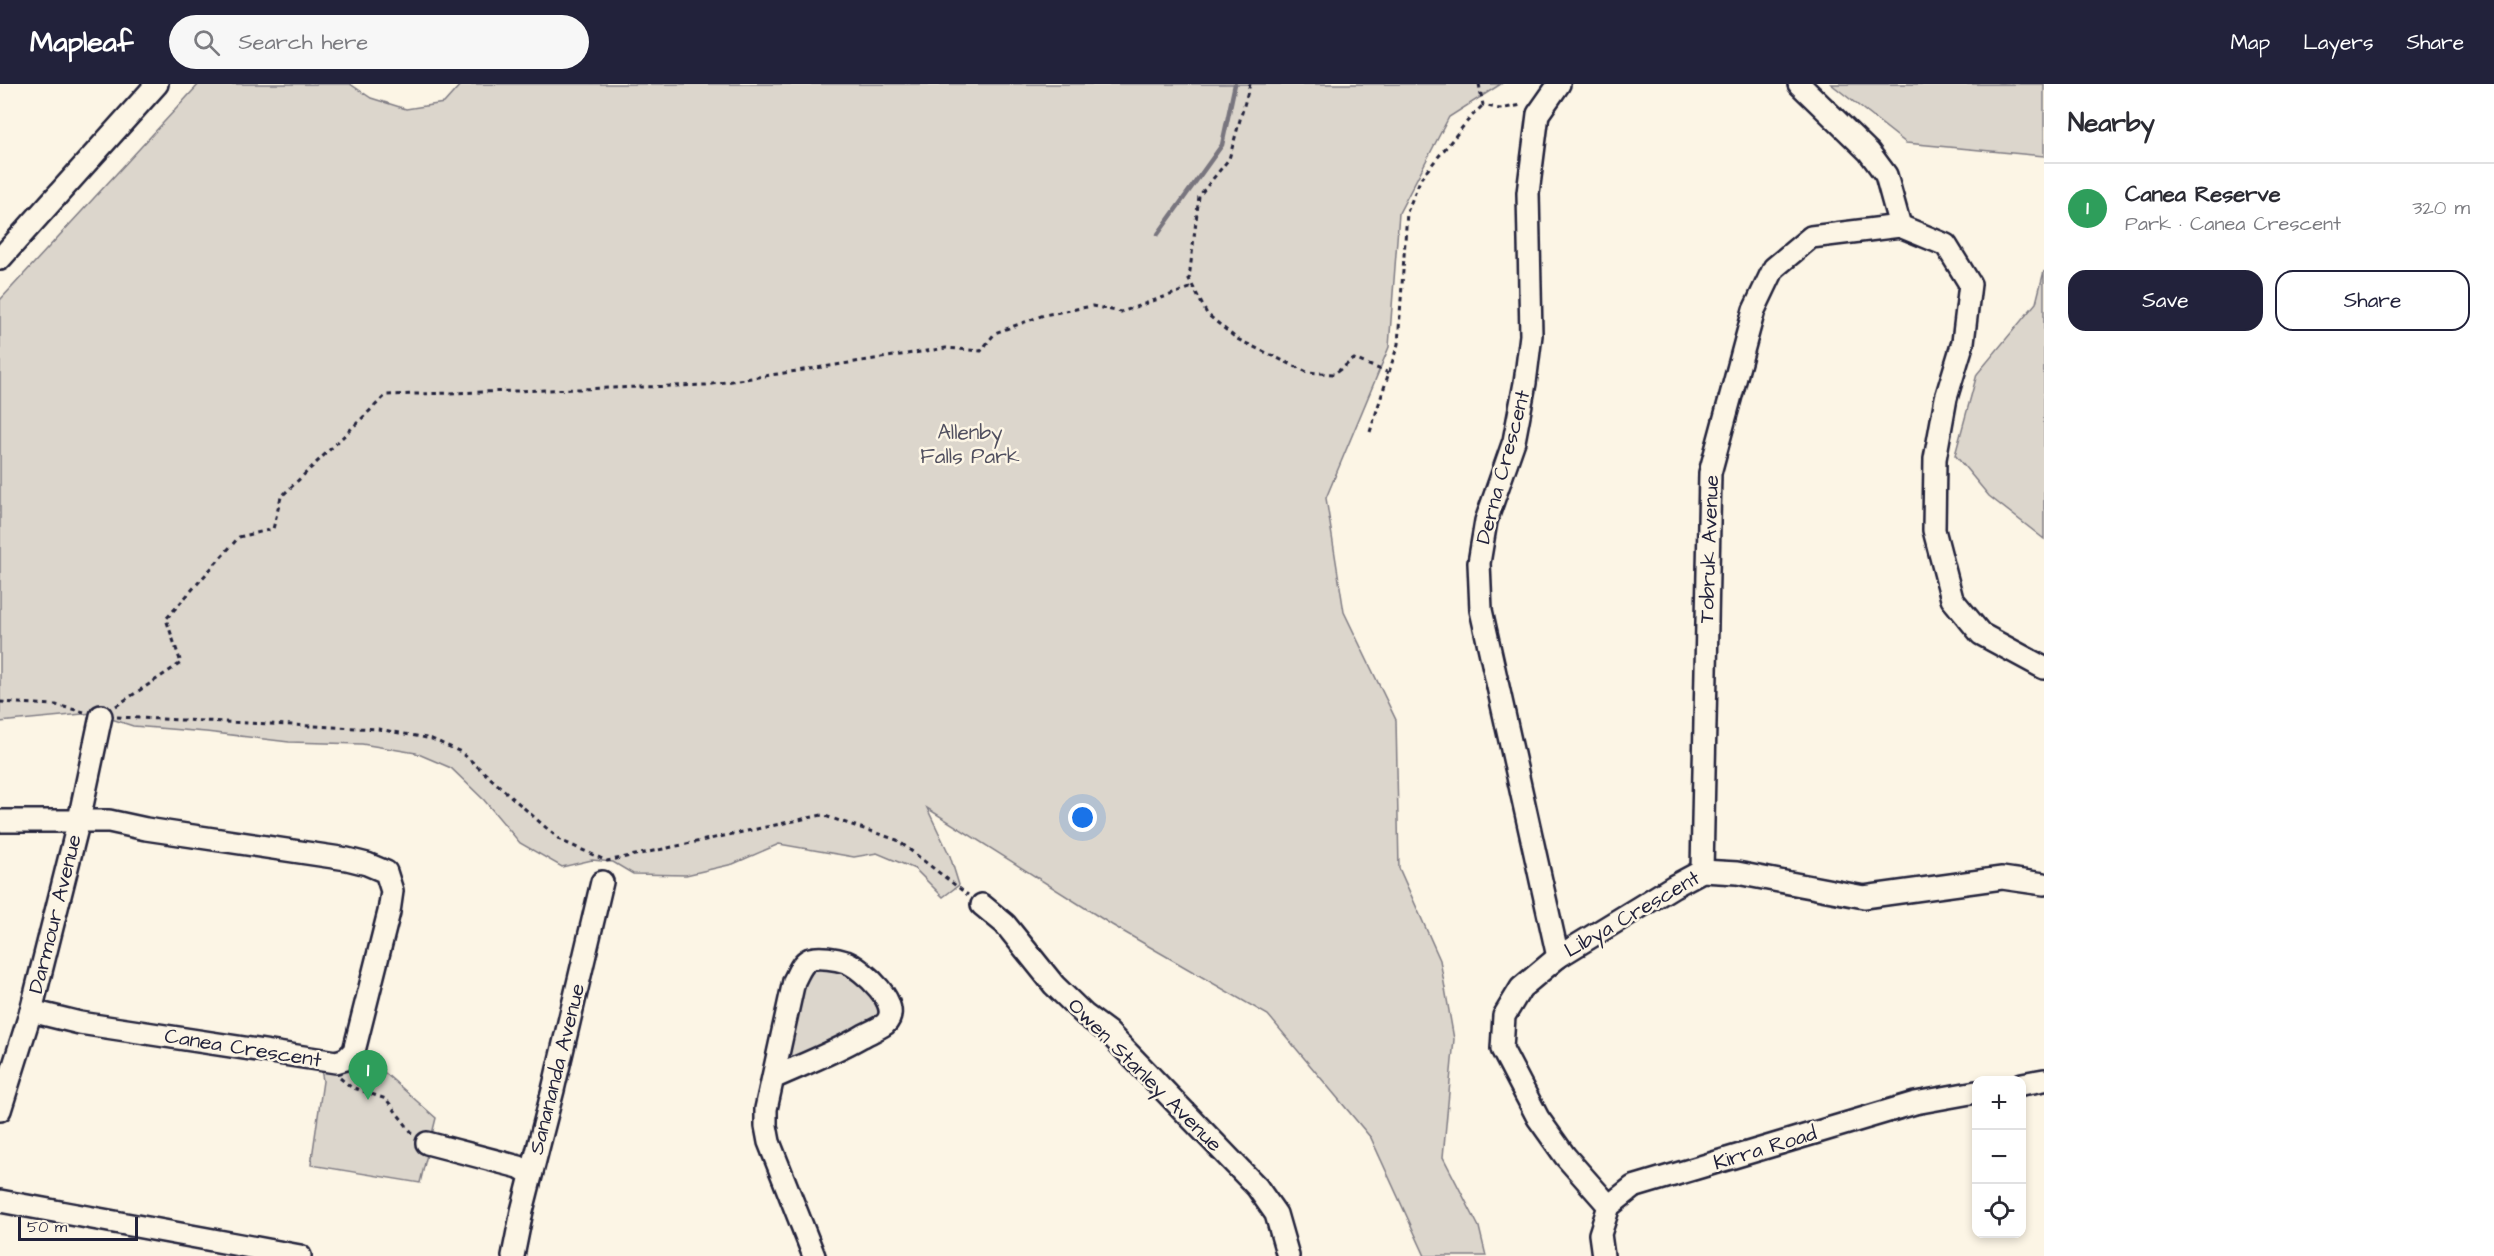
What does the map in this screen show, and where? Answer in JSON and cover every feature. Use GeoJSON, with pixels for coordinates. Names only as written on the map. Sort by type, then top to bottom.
{"type":"FeatureCollection","features":[{"type":"Feature","properties":{"kind":"street"},"geometry":{"type":"LineString","coordinates":[[0,259],[157,84]]}},
{"type":"Feature","properties":{"kind":"street","name":"Derna Crescent"},"geometry":{"type":"LineString","coordinates":[[1558,957],[1481,610],[1479,563],[1486,521],[1514,441],[1525,383],[1530,335],[1528,193],[1538,114],[1559,84]]}},
{"type":"Feature","properties":{"kind":"street"},"geometry":{"type":"LineString","coordinates":[[1799,84],[1869,152],[1886,175],[1900,226],[1946,245],[1970,284],[1963,342],[1947,398],[1935,459],[1934,530],[1952,599],[1981,634],[2044,668]]}},
{"type":"Feature","properties":{"kind":"street","name":"Tobruk Avenue"},"geometry":{"type":"LineString","coordinates":[[1702,871],[1710,473],[1754,310],[1774,268],[1811,237],[1900,226]]}},
{"type":"Feature","properties":{"kind":"street","name":"Darmour Avenue"},"geometry":{"type":"LineString","coordinates":[[0,1106],[31,1011],[79,820],[101,716]]}},
{"type":"Feature","properties":{"kind":"street"},"geometry":{"type":"LineString","coordinates":[[0,821],[79,820]]}},
{"type":"Feature","properties":{"kind":"street","name":"Canea Crescent"},"geometry":{"type":"LineString","coordinates":[[31,1011],[80,1023],[336,1062],[346,1059],[354,1051],[389,912],[392,891],[386,872],[367,864],[347,859],[146,829],[109,821],[79,820]]}},
{"type":"Feature","properties":{"kind":"street","name":"Libya Crescent"},"geometry":{"type":"LineString","coordinates":[[1609,1206],[1565,1156],[1538,1118],[1502,1049],[1504,1016],[1521,988],[1558,957],[1702,871],[1737,873],[1864,897],[2002,878],[2044,884]]}},
{"type":"Feature","properties":{"kind":"street","name":"Sanananda Avenue"},"geometry":{"type":"LineString","coordinates":[[513,1256],[602,882]]}},
{"type":"Feature","properties":{"kind":"street","name":"Owen Stanley Avenue"},"geometry":{"type":"LineString","coordinates":[[982,905],[1005,924],[1054,985],[1122,1047],[1270,1203],[1276,1214],[1288,1256]]}},
{"type":"Feature","properties":{"kind":"street"},"geometry":{"type":"LineString","coordinates":[[773,1078],[851,1043],[885,1023],[890,1017],[891,1008],[884,994],[847,962],[823,958],[809,960],[801,968],[794,981],[766,1109],[769,1142],[814,1256]]}},
{"type":"Feature","properties":{"kind":"street"},"geometry":{"type":"LineString","coordinates":[[2026,1083],[2044,1080]]}},
{"type":"Feature","properties":{"kind":"street","name":"Kirra Road"},"geometry":{"type":"LineString","coordinates":[[1609,1206],[1633,1187],[1915,1103],[1972,1093]]}},
{"type":"Feature","properties":{"kind":"street"},"geometry":{"type":"LineString","coordinates":[[427,1143],[519,1167],[531,1174]]}},
{"type":"Feature","properties":{"kind":"street"},"geometry":{"type":"LineString","coordinates":[[0,1201],[300,1256]]}},
{"type":"Feature","properties":{"kind":"street"},"geometry":{"type":"LineString","coordinates":[[1603,1256],[1600,1234],[1609,1206]]}},
{"type":"Feature","properties":{"kind":"path"},"geometry":{"type":"LineString","coordinates":[[1250,84],[1229,159],[1199,196],[1189,279],[1207,314],[1237,339],[1307,372],[1334,374],[1354,359],[1389,373]]}},
{"type":"Feature","properties":{"kind":"path"},"geometry":{"type":"LineString","coordinates":[[1479,84],[1484,105]]}},
{"type":"Feature","properties":{"kind":"path"},"geometry":{"type":"LineString","coordinates":[[1484,105],[1500,109],[1545,102]]}},
{"type":"Feature","properties":{"kind":"path"},"geometry":{"type":"LineString","coordinates":[[1370,432],[1398,344],[1407,212],[1421,178],[1470,118],[1484,105]]}},
{"type":"Feature","properties":{"kind":"path"},"geometry":{"type":"LineString","coordinates":[[101,716],[181,663],[166,619],[239,537],[273,529],[281,497],[386,395],[706,385],[946,348],[981,351],[995,333],[1044,315],[1092,306],[1121,312],[1193,287]]}},
{"type":"Feature","properties":{"kind":"path"},"geometry":{"type":"LineString","coordinates":[[0,702],[56,705],[101,716],[378,729],[432,739],[461,752],[560,840],[607,861],[822,815],[897,840],[982,905]]}},
{"type":"Feature","properties":{"kind":"path"},"geometry":{"type":"LineString","coordinates":[[322,1060],[351,1088],[386,1099],[415,1136],[427,1143]]}},
{"type":"Feature","properties":{"kind":"green space","name":"Allenby Falls Park"},"geometry":{"type":"Polygon","coordinates":[[[199,84],[350,84],[371,98],[406,109],[444,103],[461,84],[1501,84],[1449,117],[1399,213],[1389,347],[1326,498],[1344,612],[1396,720],[1399,868],[1440,960],[1454,1039],[1443,1157],[1479,1227],[1486,1256],[1425,1256],[1371,1138],[1268,1015],[1112,925],[927,808],[950,856],[959,885],[943,897],[915,869],[877,853],[854,857],[779,844],[733,864],[686,875],[633,874],[613,862],[592,860],[562,867],[520,843],[484,800],[451,768],[416,753],[362,744],[289,742],[133,726],[93,713],[0,722],[0,300],[199,84]]]}},
{"type":"Feature","properties":{"kind":"green space"},"geometry":{"type":"Polygon","coordinates":[[[1831,84],[2044,84],[2044,156],[1906,143],[1831,84]]]}},
{"type":"Feature","properties":{"kind":"green space"},"geometry":{"type":"Polygon","coordinates":[[[2044,271],[2044,539],[1989,496],[1955,455],[1977,374],[2036,303],[2044,271]]]}},
{"type":"Feature","properties":{"kind":"green space"},"geometry":{"type":"Polygon","coordinates":[[[821,965],[848,972],[875,995],[882,1016],[789,1059],[785,1056],[802,982],[809,968],[821,965]]]}},
{"type":"Feature","properties":{"kind":"green space"},"geometry":{"type":"Polygon","coordinates":[[[359,1050],[436,1118],[420,1183],[311,1165],[323,1081],[321,1069],[359,1050]]]}},
{"type":"Feature","properties":{"kind":"waterway"},"geometry":{"type":"LineString","coordinates":[[1158,234],[1222,145],[1235,84]]}},
{"type":"Feature","properties":{"kind":"place","name":"Canea Reserve"},"geometry":{"type":"Point","coordinates":[368,1100]}}]}
